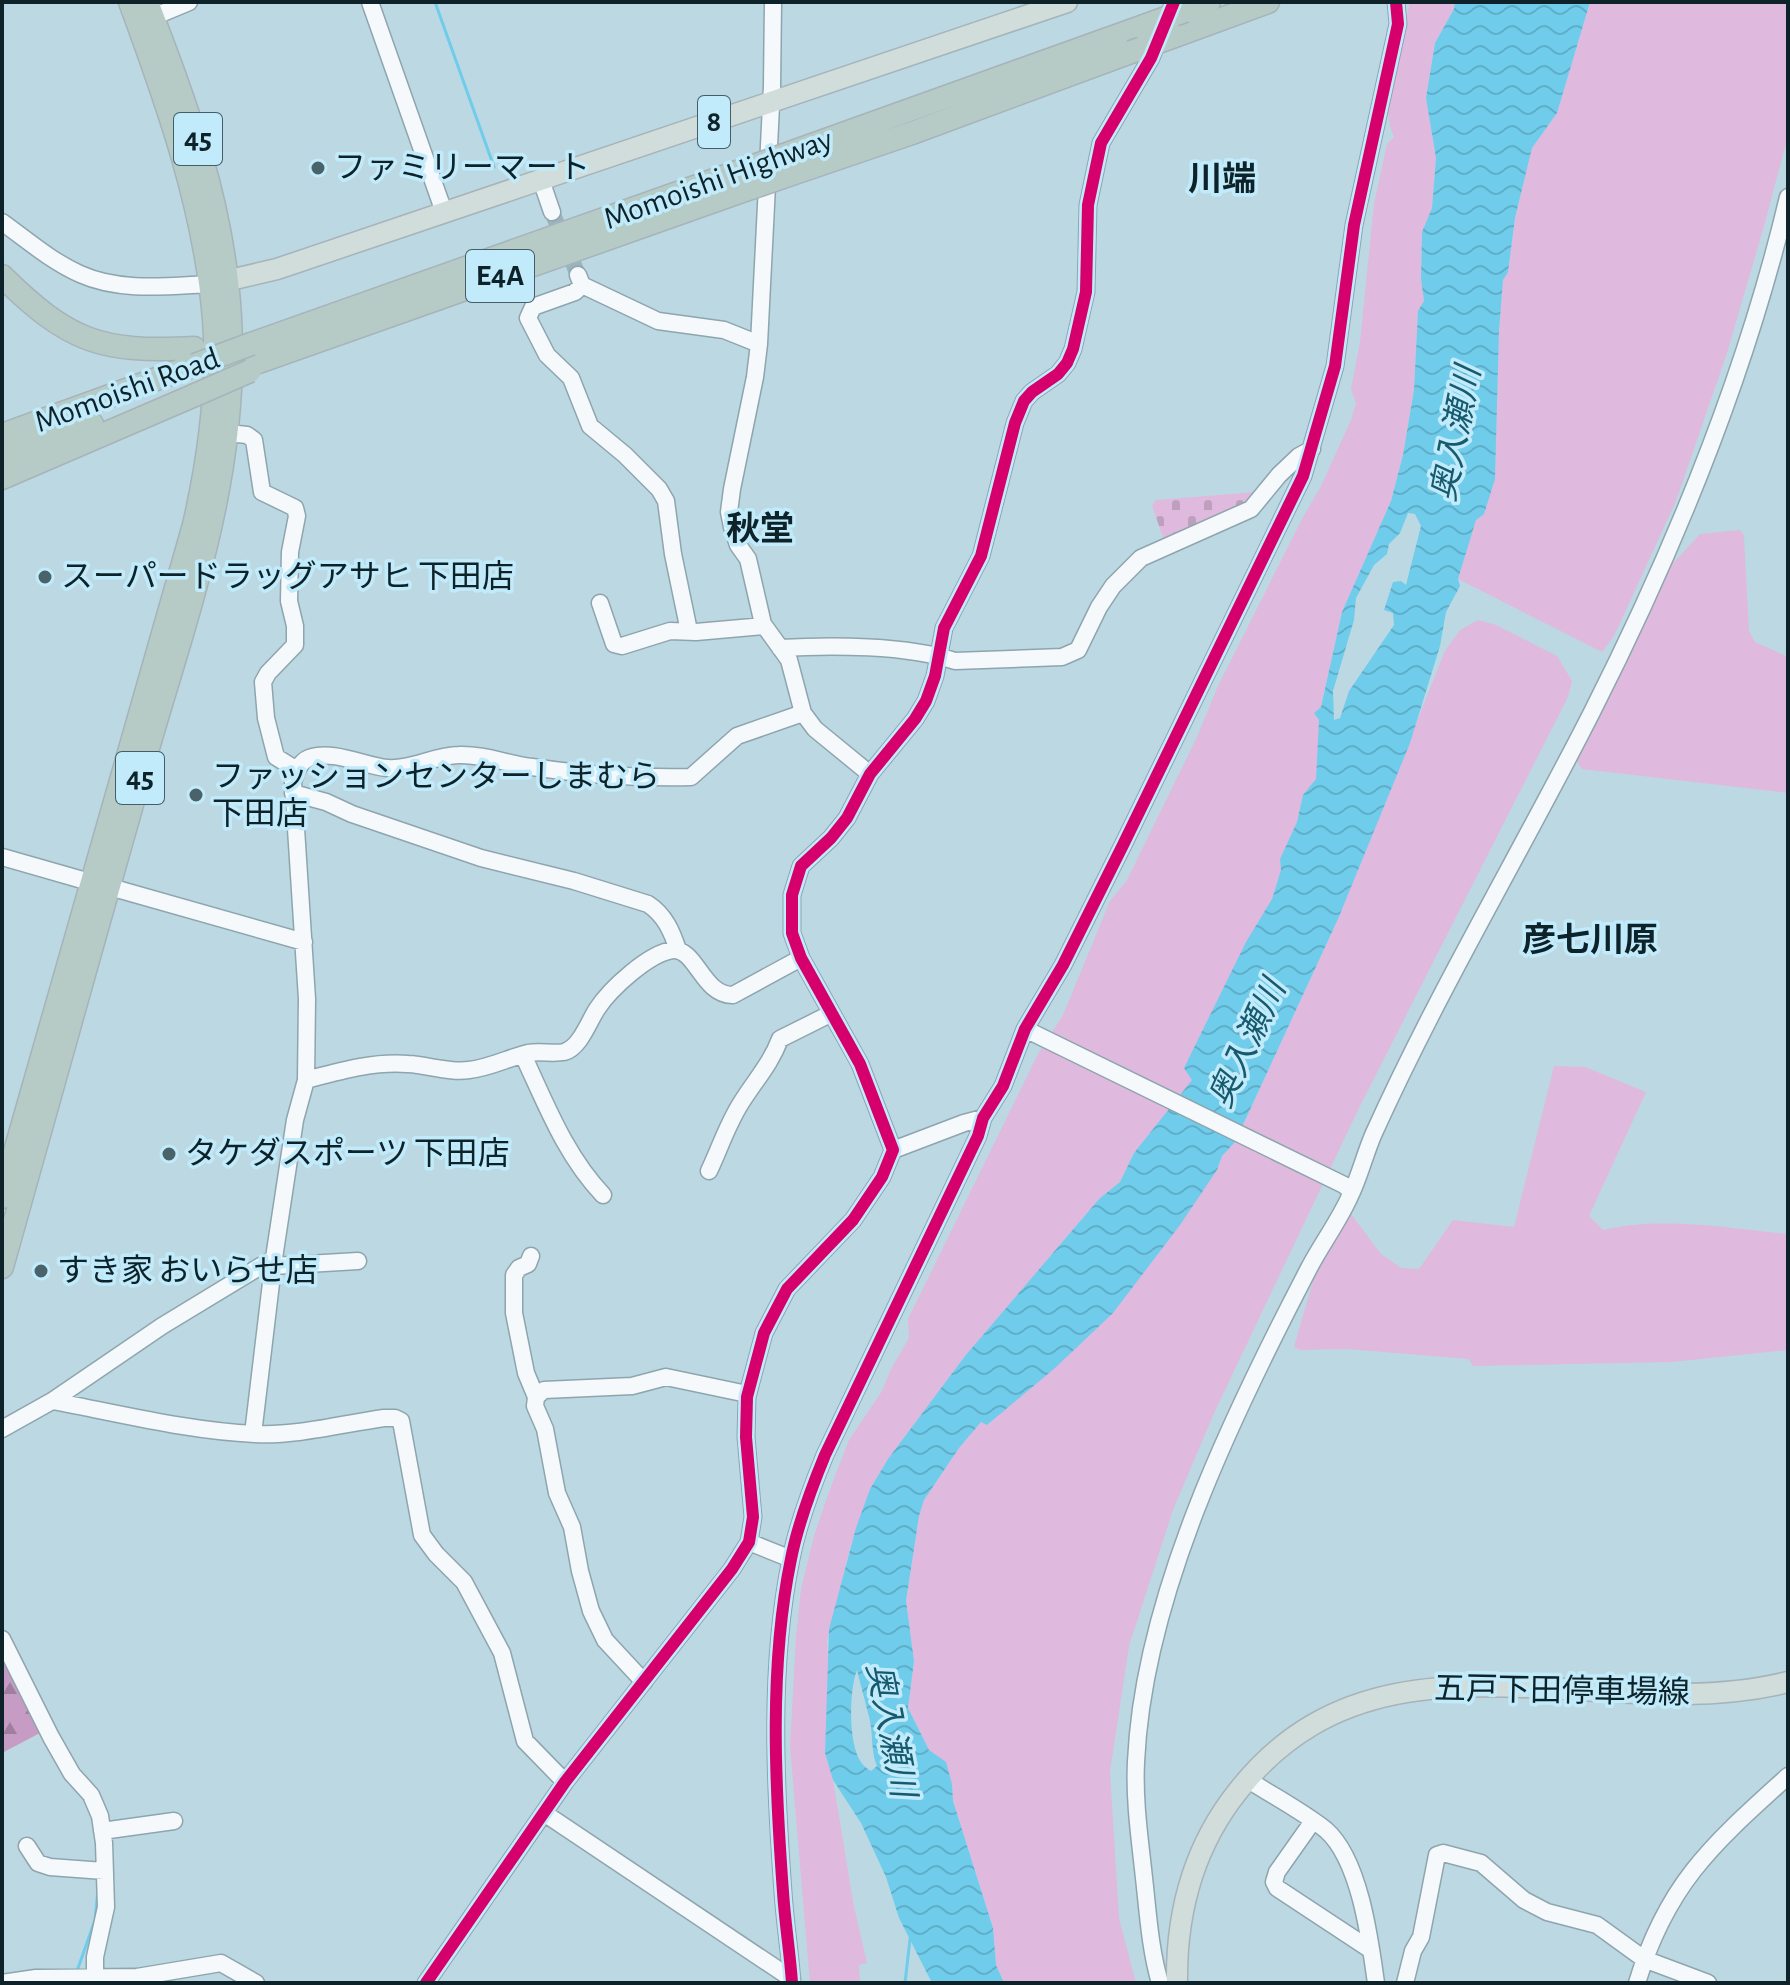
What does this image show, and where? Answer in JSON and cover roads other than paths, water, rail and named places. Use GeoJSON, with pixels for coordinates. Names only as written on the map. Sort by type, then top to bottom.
{"type":"FeatureCollection","features":[{"type":"Feature","properties":{"kind":"highway","name":"45"},"geometry":{"type":"LineString","coordinates":[[2,1197],[15,1140],[102,885],[212,529],[228,433],[230,333],[191,183],[130,2]]}},
{"type":"Feature","properties":{"kind":"highway","name":"E4A"},"geometry":{"type":"LineString","coordinates":[[1180,6],[1209,2]]}},
{"type":"Feature","properties":{"kind":"highway","name":"Momoishi Highway"},"geometry":{"type":"LineString","coordinates":[[783,166],[912,133],[1268,2]]}},
{"type":"Feature","properties":{"kind":"highway","name":"Momoishi Highway"},"geometry":{"type":"LineString","coordinates":[[251,355],[284,332],[783,166],[1141,27],[1180,6]]}},
{"type":"Feature","properties":{"kind":"highway","name":"45"},"geometry":{"type":"LineString","coordinates":[[102,885],[194,525],[204,481],[213,397],[218,283],[209,178],[150,10]]}},
{"type":"Feature","properties":{"kind":"highway","name":"E4A"},"geometry":{"type":"LineString","coordinates":[[251,355],[340,332],[751,178]]}},
{"type":"Feature","properties":{"kind":"highway"},"geometry":{"type":"LineString","coordinates":[[2,276],[30,304],[82,337],[114,347],[147,351],[195,373],[251,355]]}},
{"type":"Feature","properties":{"kind":"highway"},"geometry":{"type":"LineString","coordinates":[[2,478],[195,373],[251,355]]}},
{"type":"Feature","properties":{"kind":"highway","name":"Momoishi Road"},"geometry":{"type":"LineString","coordinates":[[2,435],[195,373]]}},
{"type":"Feature","properties":{"kind":"highway","name":"Momoishi Road"},"geometry":{"type":"LineString","coordinates":[[2,457],[195,373]]}},
{"type":"Feature","properties":{"kind":"highway","name":"45"},"geometry":{"type":"LineString","coordinates":[[2,1267],[15,1140]]}},
{"type":"Feature","properties":{"kind":"main road","name":"8"},"geometry":{"type":"LineString","coordinates":[[218,283],[277,269],[1067,2]]}},
{"type":"Feature","properties":{"kind":"main road","name":"五戸下田停車場線"},"geometry":{"type":"LineString","coordinates":[[1177,1983],[1179,1923],[1196,1863],[1221,1812],[1247,1779],[1273,1754],[1338,1712],[1371,1699],[1405,1691],[1461,1685],[1497,1684],[1680,1694],[1737,1691],[1788,1682]]}},
{"type":"Feature","properties":{"kind":"street"},"geometry":{"type":"LineString","coordinates":[[150,10],[189,2]]}},
{"type":"Feature","properties":{"kind":"street"},"geometry":{"type":"LineString","coordinates":[[370,2],[444,212]]}},
{"type":"Feature","properties":{"kind":"street"},"geometry":{"type":"LineString","coordinates":[[773,2],[759,344],[729,512],[738,545],[748,559],[764,626],[793,672],[803,713],[815,729],[870,774]]}},
{"type":"Feature","properties":{"kind":"street"},"geometry":{"type":"LineString","coordinates":[[792,1981],[783,1895],[777,1776],[781,1640],[791,1559],[804,1507],[825,1455],[978,1136],[983,1118],[1003,1086],[1303,476],[1335,366],[1354,225],[1398,24],[1396,2]]}},
{"type":"Feature","properties":{"kind":"street"},"geometry":{"type":"LineString","coordinates":[[426,1983],[565,1782],[732,1569],[749,1542],[753,1517],[746,1437],[747,1394],[764,1333],[787,1289],[853,1220],[882,1177],[893,1150],[860,1064],[801,958],[792,933],[792,895],[798,874],[809,856],[831,838],[847,818],[870,774],[926,701],[944,628],[981,556],[1015,423],[1024,401],[1058,374],[1073,349],[1086,292],[1088,205],[1101,143],[1180,6]]}},
{"type":"Feature","properties":{"kind":"street"},"geometry":{"type":"LineString","coordinates":[[541,180],[552,212]]}},
{"type":"Feature","properties":{"kind":"street"},"geometry":{"type":"LineString","coordinates":[[1160,1983],[1152,1947],[1136,1788],[1138,1735],[1149,1662],[1166,1594],[1222,1452],[1308,1271],[1417,1047],[1594,708],[1700,475],[1738,371],[1788,197]]}},
{"type":"Feature","properties":{"kind":"street"},"geometry":{"type":"LineString","coordinates":[[2,222],[60,264],[101,281],[140,287],[218,283]]}},
{"type":"Feature","properties":{"kind":"street"},"geometry":{"type":"LineString","coordinates":[[689,631],[666,501],[659,489],[625,455],[590,426],[571,378],[547,355],[528,318],[533,307],[575,292],[580,280],[658,321],[724,330],[759,344]]}},
{"type":"Feature","properties":{"kind":"street"},"geometry":{"type":"LineString","coordinates":[[228,433],[247,435],[254,440],[262,492],[295,508],[289,601],[295,626],[295,645],[268,673],[262,692],[276,757],[297,770]]}},
{"type":"Feature","properties":{"kind":"street"},"geometry":{"type":"LineString","coordinates":[[780,648],[833,647],[939,655],[955,661],[1062,657],[1078,650],[1099,607],[1129,568],[1141,558],[1251,509],[1279,475],[1299,456],[1312,449]]}},
{"type":"Feature","properties":{"kind":"street"},"geometry":{"type":"LineString","coordinates":[[600,603],[614,644],[622,646],[670,631],[764,626]]}},
{"type":"Feature","properties":{"kind":"street"},"geometry":{"type":"LineString","coordinates":[[253,1434],[295,1120],[306,1080],[307,999],[293,793],[297,770],[306,759],[316,757],[336,757],[391,769],[459,755],[532,768],[691,777],[737,736],[803,713]]}},
{"type":"Feature","properties":{"kind":"street"},"geometry":{"type":"LineString","coordinates":[[293,793],[481,858],[574,881],[648,904],[659,911],[678,950]]}},
{"type":"Feature","properties":{"kind":"street"},"geometry":{"type":"LineString","coordinates":[[2,857],[304,942]]}},
{"type":"Feature","properties":{"kind":"street"},"geometry":{"type":"LineString","coordinates":[[306,1080],[380,1064],[406,1063],[469,1070],[523,1055],[567,1052],[610,993],[647,961],[678,950],[685,953],[723,996],[733,995],[801,958]]}},
{"type":"Feature","properties":{"kind":"street"},"geometry":{"type":"LineString","coordinates":[[709,1171],[723,1134],[771,1062],[780,1039],[830,1014]]}},
{"type":"Feature","properties":{"kind":"street"},"geometry":{"type":"LineString","coordinates":[[1029,1031],[1348,1189]]}},
{"type":"Feature","properties":{"kind":"street"},"geometry":{"type":"LineString","coordinates":[[523,1055],[563,1142],[582,1173],[603,1195]]}},
{"type":"Feature","properties":{"kind":"street"},"geometry":{"type":"LineString","coordinates":[[893,1150],[983,1118]]}},
{"type":"Feature","properties":{"kind":"street"},"geometry":{"type":"LineString","coordinates":[[531,1256],[528,1264],[519,1268],[514,1275],[514,1313],[526,1373],[545,1429],[557,1493],[572,1527],[591,1611],[605,1640],[644,1682]]}},
{"type":"Feature","properties":{"kind":"street"},"geometry":{"type":"LineString","coordinates":[[2,1429],[52,1401],[162,1326],[274,1262],[358,1261]]}},
{"type":"Feature","properties":{"kind":"street"},"geometry":{"type":"LineString","coordinates":[[536,1397],[544,1390],[632,1386],[666,1377],[747,1394]]}},
{"type":"Feature","properties":{"kind":"street"},"geometry":{"type":"LineString","coordinates":[[52,1401],[253,1434],[274,1434],[384,1418],[401,1421],[422,1535],[464,1582],[502,1653],[525,1741],[565,1782]]}},
{"type":"Feature","properties":{"kind":"street"},"geometry":{"type":"LineString","coordinates":[[749,1542],[791,1559]]}},
{"type":"Feature","properties":{"kind":"street"},"geometry":{"type":"LineString","coordinates":[[2,1639],[72,1774],[91,1795],[100,1816],[106,1907],[95,1957],[94,1980]]}},
{"type":"Feature","properties":{"kind":"street"},"geometry":{"type":"LineString","coordinates":[[1637,1983],[1661,1917],[1696,1865],[1719,1839],[1788,1776]]}},
{"type":"Feature","properties":{"kind":"street"},"geometry":{"type":"LineString","coordinates":[[1247,1779],[1328,1832],[1345,1858],[1354,1878],[1376,1983]]}},
{"type":"Feature","properties":{"kind":"street"},"geometry":{"type":"LineString","coordinates":[[544,1813],[792,1981]]}},
{"type":"Feature","properties":{"kind":"street"},"geometry":{"type":"LineString","coordinates":[[102,1831],[174,1821]]}},
{"type":"Feature","properties":{"kind":"street"},"geometry":{"type":"LineString","coordinates":[[1313,1821],[1277,1872],[1274,1882],[1277,1888],[1371,1950]]}},
{"type":"Feature","properties":{"kind":"street"},"geometry":{"type":"LineString","coordinates":[[27,1846],[38,1863],[50,1867],[104,1871]]}},
{"type":"Feature","properties":{"kind":"street"},"geometry":{"type":"LineString","coordinates":[[1405,1983],[1413,1951],[1421,1937],[1437,1855],[1443,1853],[1481,1863],[1524,1900],[1547,1912],[1597,1925],[1644,1959],[1708,1983]]}},
{"type":"Feature","properties":{"kind":"street"},"geometry":{"type":"LineString","coordinates":[[2,1983],[36,1978],[94,1980],[137,1977],[221,1963],[256,1983]]}},
{"type":"Feature","properties":{"kind":"water","name":"奥入瀬川"},"geometry":{"type":"Polygon","coordinates":[[[1455,2],[1590,2],[1557,113],[1532,148],[1515,218],[1508,272],[1503,280],[1499,331],[1495,479],[1484,514],[1476,520],[1458,579],[1460,586],[1446,612],[1440,646],[1410,743],[1338,919],[1235,1142],[1222,1156],[1217,1170],[1180,1225],[1113,1313],[1055,1368],[987,1425],[981,1422],[959,1448],[924,1500],[906,1601],[914,1661],[908,1708],[929,1750],[946,1762],[953,1801],[993,1928],[996,1965],[1004,1983],[932,1983],[899,1918],[886,1877],[861,1823],[833,1780],[825,1753],[829,1629],[856,1528],[870,1489],[888,1459],[965,1356],[1099,1199],[1120,1182],[1134,1153],[1192,1080],[1184,1068],[1246,942],[1272,899],[1281,870],[1280,859],[1297,822],[1303,795],[1316,779],[1319,720],[1314,713],[1321,707],[1342,612],[1391,501],[1403,455],[1414,390],[1418,311],[1424,301],[1422,232],[1432,208],[1436,158],[1426,98],[1435,43],[1455,2]],[[1408,513],[1400,533],[1389,544],[1387,554],[1374,565],[1356,598],[1354,620],[1333,691],[1334,720],[1340,718],[1349,691],[1394,625],[1393,613],[1384,610],[1393,582],[1401,581],[1406,585],[1421,526],[1415,514],[1408,513]],[[857,1670],[851,1703],[852,1730],[857,1754],[871,1771],[877,1766],[857,1670]]]}},
{"type":"Feature","properties":{"kind":"waterway"},"geometry":{"type":"LineString","coordinates":[[435,2],[494,167]]}},
{"type":"Feature","properties":{"kind":"waterway"},"geometry":{"type":"LineString","coordinates":[[77,1971],[95,1920],[98,1890]]}},
{"type":"Feature","properties":{"kind":"waterway"},"geometry":{"type":"LineString","coordinates":[[905,1983],[910,1939]]}},
{"type":"Feature","properties":{"kind":"tunnel"},"geometry":{"type":"LineString","coordinates":[[552,212],[578,275]]}},
{"type":"Feature","properties":{"kind":"place","name":"ファミリーマート"},"geometry":{"type":"Point","coordinates":[318,168]}},
{"type":"Feature","properties":{"kind":"place","name":"スーパードラッグアサヒ 下田店"},"geometry":{"type":"Point","coordinates":[45,577]}},
{"type":"Feature","properties":{"kind":"place","name":"ファッションセンターしまむら 下田店"},"geometry":{"type":"Point","coordinates":[196,795]}},
{"type":"Feature","properties":{"kind":"place","name":"タケダスポーツ 下田店"},"geometry":{"type":"Point","coordinates":[169,1154]}},
{"type":"Feature","properties":{"kind":"place","name":"すき家 おいらせ店"},"geometry":{"type":"Point","coordinates":[41,1271]}},
{"type":"Feature","properties":{"kind":"district","name":"川端"},"geometry":{"type":"Point","coordinates":[1222,180]}},
{"type":"Feature","properties":{"kind":"district","name":"秋堂"},"geometry":{"type":"Point","coordinates":[760,530]}},
{"type":"Feature","properties":{"kind":"district","name":"彦七川原"},"geometry":{"type":"Point","coordinates":[1590,941]}}]}
